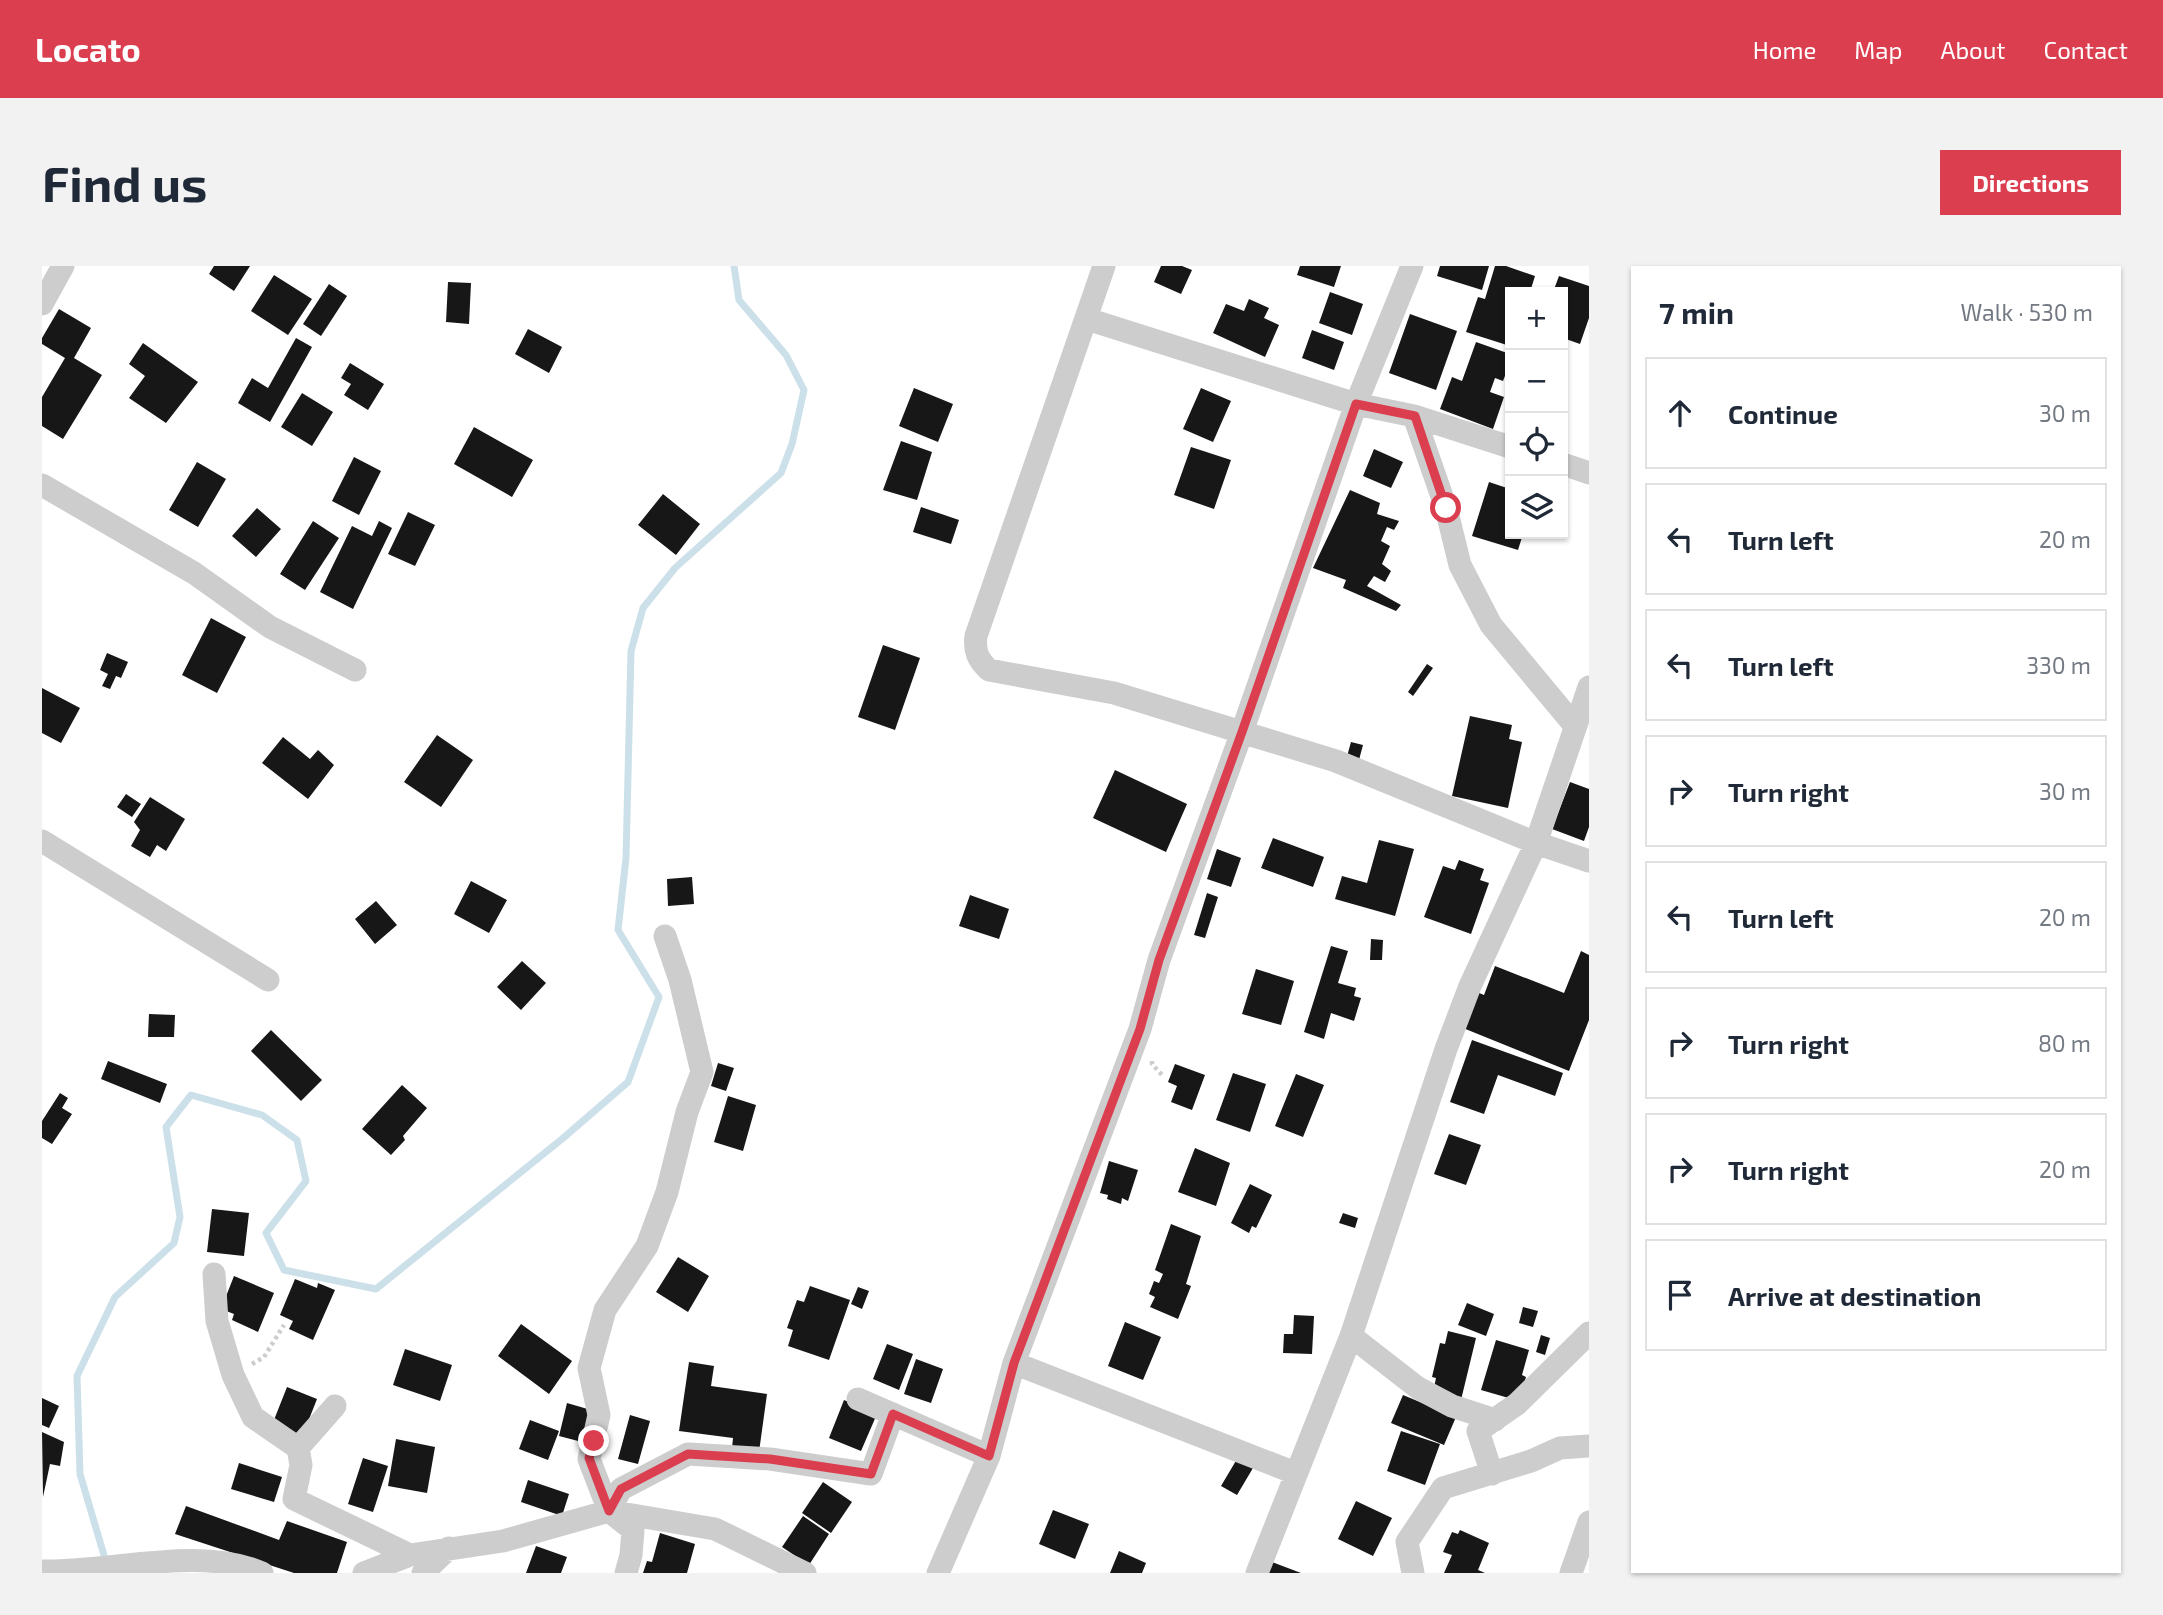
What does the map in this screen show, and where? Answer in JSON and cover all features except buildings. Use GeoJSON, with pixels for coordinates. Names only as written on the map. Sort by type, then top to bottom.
{"type":"FeatureCollection","features":[{"type":"Feature","properties":{"kind":"street"},"geometry":{"type":"LineString","coordinates":[[42,304],[64,266]]}},
{"type":"Feature","properties":{"kind":"street"},"geometry":{"type":"LineString","coordinates":[[1104,266],[976,636],[976,654],[982,664],[989,670],[1114,693],[1336,761],[1536,843],[1589,861]]}},
{"type":"Feature","properties":{"kind":"street"},"geometry":{"type":"LineString","coordinates":[[938,1573],[989,1456],[1014,1363],[1140,1029],[1159,960],[1356,404],[1412,266]]}},
{"type":"Feature","properties":{"kind":"street"},"geometry":{"type":"LineString","coordinates":[[1087,318],[1356,404],[1415,416],[1505,445]]}},
{"type":"Feature","properties":{"kind":"street"},"geometry":{"type":"LineString","coordinates":[[1415,416],[1446,508],[1460,565],[1491,625],[1575,726]]}},
{"type":"Feature","properties":{"kind":"street"},"geometry":{"type":"LineString","coordinates":[[1568,466],[1589,473]]}},
{"type":"Feature","properties":{"kind":"street"},"geometry":{"type":"LineString","coordinates":[[42,485],[194,573],[270,627],[355,670]]}},
{"type":"Feature","properties":{"kind":"street"},"geometry":{"type":"LineString","coordinates":[[1257,1573],[1351,1336],[1446,1049],[1470,986],[1536,843],[1589,687]]}},
{"type":"Feature","properties":{"kind":"street"},"geometry":{"type":"LineString","coordinates":[[42,841],[268,980]]}},
{"type":"Feature","properties":{"kind":"street"},"geometry":{"type":"LineString","coordinates":[[626,1573],[632,1555],[633,1530],[609,1511],[589,1458],[599,1415],[589,1368],[605,1310],[647,1245],[667,1192],[687,1112],[702,1072],[680,981],[665,936]]}},
{"type":"Feature","properties":{"kind":"street"},"geometry":{"type":"LineString","coordinates":[[214,1274],[217,1321],[233,1375],[253,1417],[298,1448],[301,1465],[294,1499],[417,1564]]}},
{"type":"Feature","properties":{"kind":"street"},"geometry":{"type":"LineString","coordinates":[[1492,1474],[1478,1432],[1517,1404],[1589,1333]]}},
{"type":"Feature","properties":{"kind":"street"},"geometry":{"type":"LineString","coordinates":[[1351,1336],[1418,1388],[1452,1406],[1495,1420]]}},
{"type":"Feature","properties":{"kind":"street"},"geometry":{"type":"LineString","coordinates":[[1014,1363],[1295,1473]]}},
{"type":"Feature","properties":{"kind":"street"},"geometry":{"type":"LineString","coordinates":[[859,1399],[989,1456]]}},
{"type":"Feature","properties":{"kind":"street"},"geometry":{"type":"LineString","coordinates":[[298,1448],[335,1406]]}},
{"type":"Feature","properties":{"kind":"street"},"geometry":{"type":"LineString","coordinates":[[609,1511],[621,1489],[688,1454],[770,1459],[871,1474],[893,1414]]}},
{"type":"Feature","properties":{"kind":"street"},"geometry":{"type":"LineString","coordinates":[[1413,1573],[1407,1542],[1443,1488],[1531,1461],[1560,1448],[1589,1446]]}},
{"type":"Feature","properties":{"kind":"street"},"geometry":{"type":"LineString","coordinates":[[364,1573],[417,1564],[449,1548],[503,1541],[609,1511],[715,1529],[805,1573]]}},
{"type":"Feature","properties":{"kind":"street"},"geometry":{"type":"LineString","coordinates":[[1571,1573],[1589,1521]]}},
{"type":"Feature","properties":{"kind":"street"},"geometry":{"type":"LineString","coordinates":[[42,1571],[205,1561],[248,1567],[262,1573]]}},
{"type":"Feature","properties":{"kind":"path"},"geometry":{"type":"LineString","coordinates":[[233,1375],[264,1357],[284,1325]]}},
{"type":"Feature","properties":{"kind":"waterway"},"geometry":{"type":"LineString","coordinates":[[106,1562],[80,1474],[77,1376],[115,1297],[174,1243],[180,1217],[166,1127],[191,1095],[262,1115],[297,1140],[306,1181],[266,1233],[284,1270],[376,1289],[562,1139],[628,1082],[659,997],[618,930],[626,858],[631,651],[643,608],[675,568],[781,473],[792,444],[804,390],[786,355],[739,300],[734,266]]}},
{"type":"Feature","properties":{"kind":"route"},"geometry":{"type":"LineString","coordinates":[[594,1441],[589,1458],[609,1511],[621,1489],[688,1454],[770,1459],[871,1474],[893,1414],[989,1456],[1014,1363],[1140,1029],[1159,960],[1356,404],[1415,416],[1446,508]]}}]}
